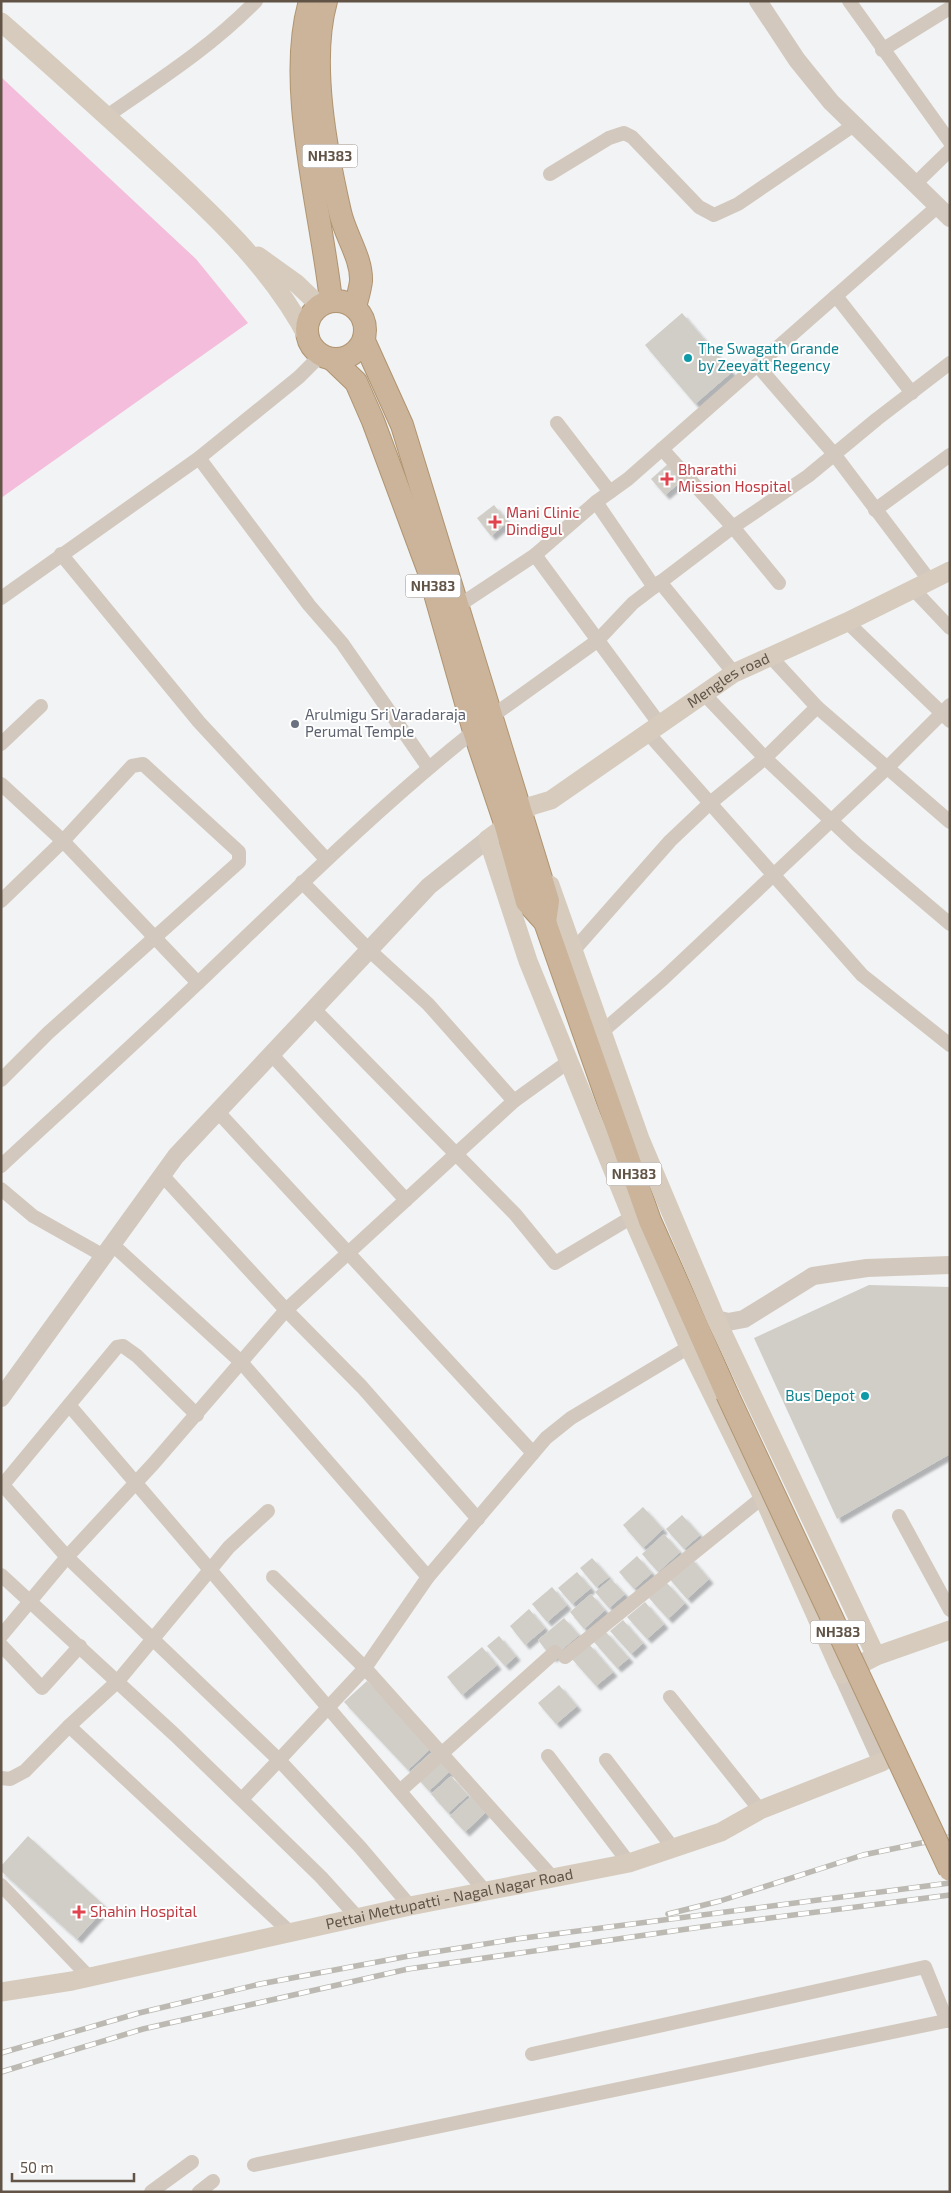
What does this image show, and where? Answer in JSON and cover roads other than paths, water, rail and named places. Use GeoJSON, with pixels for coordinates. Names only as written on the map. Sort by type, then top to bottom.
{"type":"FeatureCollection","features":[{"type":"Feature","properties":{"kind":"highway","name":"NH383"},"geometry":{"type":"LineString","coordinates":[[310,1],[304,20],[302,62],[304,106],[325,304]]}},
{"type":"Feature","properties":{"kind":"highway","name":"NH383"},"geometry":{"type":"LineString","coordinates":[[326,1],[319,26],[322,103],[341,215],[358,263],[361,281],[354,307],[362,317],[366,329],[364,341],[402,425],[458,606],[482,724]]}},
{"type":"Feature","properties":{"kind":"highway"},"geometry":{"type":"LineString","coordinates":[[354,307],[344,302],[325,304],[311,314],[306,329],[321,352],[346,358],[358,351],[364,341]]}},
{"type":"Feature","properties":{"kind":"highway","name":"NH383"},"geometry":{"type":"LineString","coordinates":[[321,352],[356,382],[373,421],[428,569],[482,724],[519,815]]}},
{"type":"Feature","properties":{"kind":"highway"},"geometry":{"type":"LineString","coordinates":[[519,815],[527,902],[545,922],[564,949]]}},
{"type":"Feature","properties":{"kind":"highway","name":"NH383"},"geometry":{"type":"LineString","coordinates":[[564,949],[650,1221],[727,1394],[950,1870]]}},
{"type":"Feature","properties":{"kind":"main road"},"geometry":{"type":"LineString","coordinates":[[1,22],[107,116],[240,243],[325,304]]}},
{"type":"Feature","properties":{"kind":"main road"},"geometry":{"type":"LineString","coordinates":[[240,243],[321,352]]}},
{"type":"Feature","properties":{"kind":"main road","name":"Mengles road"},"geometry":{"type":"LineString","coordinates":[[488,840],[519,815],[551,800],[655,730],[734,673],[769,655],[847,622],[950,571]]}},
{"type":"Feature","properties":{"kind":"main road"},"geometry":{"type":"LineString","coordinates":[[519,815],[536,845],[564,949],[603,1032],[640,1139],[716,1318],[876,1656]]}},
{"type":"Feature","properties":{"kind":"main road"},"geometry":{"type":"LineString","coordinates":[[488,840],[528,960],[632,1217],[689,1347],[763,1497],[842,1674],[876,1656],[950,1630]]}},
{"type":"Feature","properties":{"kind":"main road"},"geometry":{"type":"LineString","coordinates":[[730,1429],[761,1415]]}},
{"type":"Feature","properties":{"kind":"main road","name":"Pettai Mettupatti - Nagal Nagar Road"},"geometry":{"type":"LineString","coordinates":[[1,1992],[89,1977],[359,1919],[410,1906],[629,1863],[721,1832],[760,1810],[882,1762]]}},
{"type":"Feature","properties":{"kind":"street"},"geometry":{"type":"LineString","coordinates":[[107,116],[198,54],[230,28],[256,1]]}},
{"type":"Feature","properties":{"kind":"street"},"geometry":{"type":"LineString","coordinates":[[458,606],[535,555],[596,502],[662,449],[836,296],[944,212],[914,185],[831,102],[797,60],[758,1]]}},
{"type":"Feature","properties":{"kind":"street"},"geometry":{"type":"LineString","coordinates":[[849,1],[882,50],[950,142]]}},
{"type":"Feature","properties":{"kind":"street"},"geometry":{"type":"LineString","coordinates":[[882,50],[950,8]]}},
{"type":"Feature","properties":{"kind":"street"},"geometry":{"type":"LineString","coordinates":[[550,174],[609,138],[624,133],[632,137],[699,207],[714,215],[738,204],[854,124]]}},
{"type":"Feature","properties":{"kind":"street"},"geometry":{"type":"LineString","coordinates":[[914,185],[950,150]]}},
{"type":"Feature","properties":{"kind":"street"},"geometry":{"type":"LineString","coordinates":[[836,296],[912,392]]}},
{"type":"Feature","properties":{"kind":"street"},"geometry":{"type":"LineString","coordinates":[[1,598],[199,458],[299,376],[321,352]]}},
{"type":"Feature","properties":{"kind":"street"},"geometry":{"type":"LineString","coordinates":[[1,1166],[198,983],[326,859],[428,768],[482,724],[597,641],[633,603],[734,527],[808,476],[912,392],[950,364]]}},
{"type":"Feature","properties":{"kind":"street"},"geometry":{"type":"LineString","coordinates":[[758,365],[834,454],[874,510],[950,628]]}},
{"type":"Feature","properties":{"kind":"street"},"geometry":{"type":"LineString","coordinates":[[557,423],[610,492]]}},
{"type":"Feature","properties":{"kind":"street"},"geometry":{"type":"LineString","coordinates":[[662,449],[734,527],[779,583]]}},
{"type":"Feature","properties":{"kind":"street"},"geometry":{"type":"LineString","coordinates":[[874,510],[950,455]]}},
{"type":"Feature","properties":{"kind":"street"},"geometry":{"type":"LineString","coordinates":[[199,458],[309,605],[342,643],[428,768]]}},
{"type":"Feature","properties":{"kind":"street"},"geometry":{"type":"LineString","coordinates":[[596,502],[657,585],[734,673]]}},
{"type":"Feature","properties":{"kind":"street"},"geometry":{"type":"LineString","coordinates":[[62,554],[199,722],[326,859]]}},
{"type":"Feature","properties":{"kind":"street"},"geometry":{"type":"LineString","coordinates":[[535,555],[597,641],[655,730],[709,804],[862,975],[950,1045]]}},
{"type":"Feature","properties":{"kind":"street"},"geometry":{"type":"LineString","coordinates":[[603,1032],[663,979],[947,713],[847,622]]}},
{"type":"Feature","properties":{"kind":"street"},"geometry":{"type":"LineString","coordinates":[[769,655],[818,707],[950,822]]}},
{"type":"Feature","properties":{"kind":"street"},"geometry":{"type":"LineString","coordinates":[[704,694],[765,758],[857,845],[950,924]]}},
{"type":"Feature","properties":{"kind":"street"},"geometry":{"type":"LineString","coordinates":[[1,744],[41,706]]}},
{"type":"Feature","properties":{"kind":"street"},"geometry":{"type":"LineString","coordinates":[[564,949],[670,841],[709,804],[765,758],[818,707]]}},
{"type":"Feature","properties":{"kind":"street"},"geometry":{"type":"LineString","coordinates":[[1,901],[137,763],[143,764],[239,852],[239,862],[48,1032],[1,1080]]}},
{"type":"Feature","properties":{"kind":"street"},"geometry":{"type":"LineString","coordinates":[[1,784],[63,840],[198,983]]}},
{"type":"Feature","properties":{"kind":"street"},"geometry":{"type":"LineString","coordinates":[[1,1398],[176,1156],[429,886],[488,840]]}},
{"type":"Feature","properties":{"kind":"street"},"geometry":{"type":"LineString","coordinates":[[302,882],[369,950],[428,1004],[514,1101]]}},
{"type":"Feature","properties":{"kind":"street"},"geometry":{"type":"LineString","coordinates":[[314,1009],[515,1214],[555,1264],[632,1217]]}},
{"type":"Feature","properties":{"kind":"street"},"geometry":{"type":"LineString","coordinates":[[271,1054],[406,1200]]}},
{"type":"Feature","properties":{"kind":"street"},"geometry":{"type":"LineString","coordinates":[[1,1636],[67,1557],[197,1415],[286,1310],[347,1252],[514,1101],[568,1062]]}},
{"type":"Feature","properties":{"kind":"street"},"geometry":{"type":"LineString","coordinates":[[218,1112],[533,1453]]}},
{"type":"Feature","properties":{"kind":"street"},"geometry":{"type":"LineString","coordinates":[[162,1175],[286,1310],[362,1387],[478,1519]]}},
{"type":"Feature","properties":{"kind":"street"},"geometry":{"type":"LineString","coordinates":[[1,1189],[33,1216],[109,1250],[241,1362],[428,1577]]}},
{"type":"Feature","properties":{"kind":"street"},"geometry":{"type":"LineString","coordinates":[[716,1318],[728,1322],[744,1319],[813,1276],[866,1268],[950,1265]]}},
{"type":"Feature","properties":{"kind":"street"},"geometry":{"type":"LineString","coordinates":[[197,1415],[137,1356],[123,1346],[118,1347],[109,1355],[2,1485],[67,1557],[154,1638],[279,1760],[360,1847],[410,1906]]}},
{"type":"Feature","properties":{"kind":"street"},"geometry":{"type":"LineString","coordinates":[[242,1799],[365,1668],[428,1577],[546,1438],[571,1418],[689,1347]]}},
{"type":"Feature","properties":{"kind":"street"},"geometry":{"type":"LineString","coordinates":[[69,1405],[329,1705],[486,1892]]}},
{"type":"Feature","properties":{"kind":"street"},"geometry":{"type":"LineString","coordinates":[[400,1790],[441,1753],[560,1655],[763,1497]]}},
{"type":"Feature","properties":{"kind":"street"},"geometry":{"type":"LineString","coordinates":[[1,1778],[10,1779],[25,1771],[69,1726],[118,1681],[210,1568],[229,1547],[268,1511]]}},
{"type":"Feature","properties":{"kind":"street"},"geometry":{"type":"LineString","coordinates":[[899,1516],[950,1610]]}},
{"type":"Feature","properties":{"kind":"street"},"geometry":{"type":"LineString","coordinates":[[1,1575],[31,1600],[242,1799],[321,1876],[359,1919]]}},
{"type":"Feature","properties":{"kind":"street"},"geometry":{"type":"LineString","coordinates":[[272,1577],[365,1668],[553,1878]]}},
{"type":"Feature","properties":{"kind":"street"},"geometry":{"type":"LineString","coordinates":[[1,1645],[42,1688],[80,1646]]}},
{"type":"Feature","properties":{"kind":"street"},"geometry":{"type":"LineString","coordinates":[[842,1674],[882,1762]]}},
{"type":"Feature","properties":{"kind":"street"},"geometry":{"type":"LineString","coordinates":[[670,1697],[760,1810]]}},
{"type":"Feature","properties":{"kind":"street"},"geometry":{"type":"LineString","coordinates":[[69,1726],[291,1933]]}},
{"type":"Feature","properties":{"kind":"street"},"geometry":{"type":"LineString","coordinates":[[548,1756],[629,1863]]}},
{"type":"Feature","properties":{"kind":"street"},"geometry":{"type":"LineString","coordinates":[[606,1760],[673,1848]]}},
{"type":"Feature","properties":{"kind":"street"},"geometry":{"type":"LineString","coordinates":[[1,1885],[89,1977]]}},
{"type":"Feature","properties":{"kind":"street"},"geometry":{"type":"LineString","coordinates":[[254,2165],[948,2020],[925,1967],[532,2054]]}},
{"type":"Feature","properties":{"kind":"street"},"geometry":{"type":"LineString","coordinates":[[151,2192],[192,2162]]}},
{"type":"Feature","properties":{"kind":"street"},"geometry":{"type":"LineString","coordinates":[[199,2192],[213,2181]]}},
{"type":"Feature","properties":{"kind":"railway"},"geometry":{"type":"LineString","coordinates":[[668,1914],[720,1901],[863,1855],[950,1837]]}},
{"type":"Feature","properties":{"kind":"railway"},"geometry":{"type":"LineString","coordinates":[[1,2053],[139,2013],[260,1984],[409,1956],[516,1939],[950,1883]]}},
{"type":"Feature","properties":{"kind":"railway"},"geometry":{"type":"LineString","coordinates":[[1,2072],[143,2029],[408,1969],[722,1924],[950,1895]]}},
{"type":"Feature","properties":{"kind":"place","name":"The Swagath Grande by Zeeyatt Regency"},"geometry":{"type":"Point","coordinates":[688,358]}},
{"type":"Feature","properties":{"kind":"place","name":"Bharathi Mission Hospital"},"geometry":{"type":"Point","coordinates":[667,479]}},
{"type":"Feature","properties":{"kind":"place","name":"Mani Clinic Dindigul"},"geometry":{"type":"Point","coordinates":[495,522]}},
{"type":"Feature","properties":{"kind":"place","name":"Arulmigu Sri Varadaraja Perumal Temple"},"geometry":{"type":"Point","coordinates":[295,724]}},
{"type":"Feature","properties":{"kind":"place","name":"Bus Depot"},"geometry":{"type":"Point","coordinates":[865,1396]}},
{"type":"Feature","properties":{"kind":"place","name":"Shahin Hospital"},"geometry":{"type":"Point","coordinates":[79,1912]}}]}
